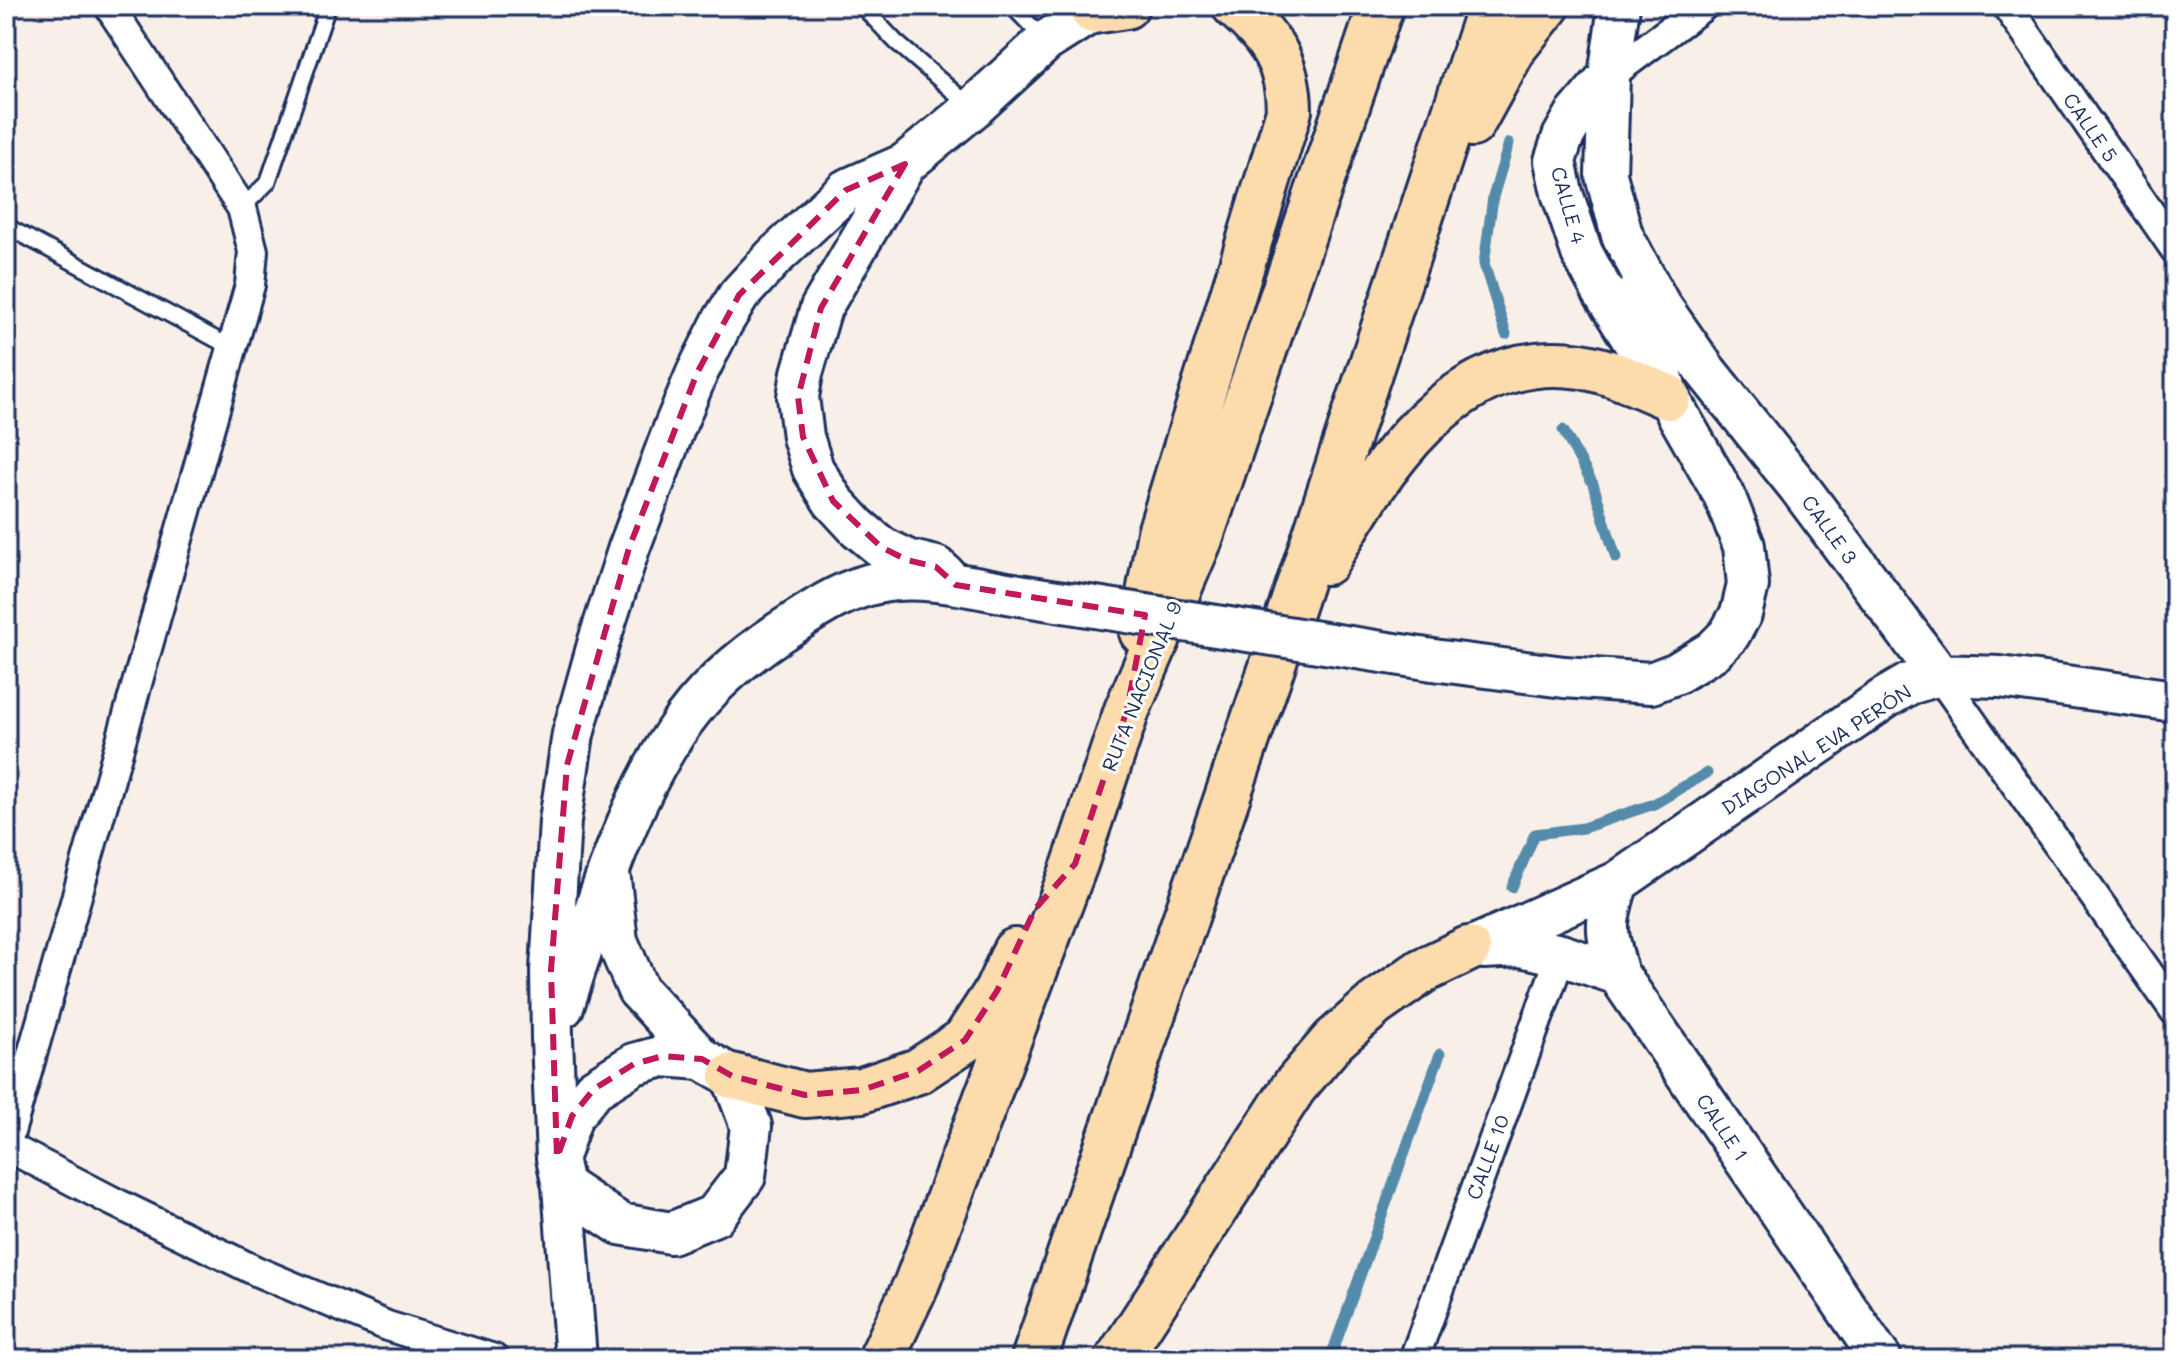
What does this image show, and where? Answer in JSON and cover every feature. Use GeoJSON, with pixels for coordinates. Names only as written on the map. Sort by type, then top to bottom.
{"type":"FeatureCollection","features":[{"type":"Feature","properties":{"kind":"highway"},"geometry":{"type":"LineString","coordinates":[[1127,710],[1160,533],[1289,111],[1289,88],[1284,67],[1272,45],[1235,6]]}},
{"type":"Feature","properties":{"kind":"highway","name":"RUTA NACIONAL 9"},"geometry":{"type":"LineString","coordinates":[[881,1359],[916,1285],[1075,864],[1127,710],[1200,539],[1381,6]]}},
{"type":"Feature","properties":{"kind":"highway"},"geometry":{"type":"LineString","coordinates":[[1034,1359],[1273,664],[1490,6]]}},
{"type":"Feature","properties":{"kind":"highway"},"geometry":{"type":"LineString","coordinates":[[1422,214],[1515,46],[1547,6]]}},
{"type":"Feature","properties":{"kind":"highway"},"geometry":{"type":"LineString","coordinates":[[1273,664],[1313,583],[1364,496],[1415,431],[1469,388],[1510,371],[1542,366],[1581,366],[1668,397]]}},
{"type":"Feature","properties":{"kind":"highway"},"geometry":{"type":"LineString","coordinates":[[717,1067],[805,1095],[862,1090],[918,1071],[965,1040],[997,991],[1035,909],[1075,864]]}},
{"type":"Feature","properties":{"kind":"highway"},"geometry":{"type":"LineString","coordinates":[[1118,1359],[1294,1087],[1334,1040],[1375,1004],[1422,971],[1468,949]]}},
{"type":"Feature","properties":{"kind":"highway"},"geometry":{"type":"LineString","coordinates":[[890,1359],[916,1285]]}},
{"type":"Feature","properties":{"kind":"main road","name":"CALLE 3"},"geometry":{"type":"LineString","coordinates":[[1619,6],[1609,76],[1606,175],[1622,235],[1667,315],[1705,370],[1799,487],[1939,675]]}},
{"type":"Feature","properties":{"kind":"main road"},"geometry":{"type":"LineString","coordinates":[[576,1359],[552,1039],[554,907],[560,821],[573,734],[629,548],[675,426],[722,323],[773,258],[846,190],[905,164],[973,108],[1046,41],[1106,8]]}},
{"type":"Feature","properties":{"kind":"main road","name":"CALLE 4"},"geometry":{"type":"LineString","coordinates":[[1609,76],[1575,116],[1563,137],[1555,161],[1582,253],[1668,397]]}},
{"type":"Feature","properties":{"kind":"main road"},"geometry":{"type":"LineString","coordinates":[[905,164],[821,308],[798,397],[803,437],[813,469],[833,501],[881,547],[907,560],[936,567],[956,585]]}},
{"type":"Feature","properties":{"kind":"main road"},"geometry":{"type":"LineString","coordinates":[[552,1039],[608,869],[633,809],[675,731],[717,683],[769,639],[833,598],[863,586],[883,581],[956,585],[1433,660],[1564,677],[1651,683],[1677,673],[1701,658],[1729,635],[1741,614],[1748,585],[1744,546],[1724,495],[1668,397],[1612,204]]}},
{"type":"Feature","properties":{"kind":"main road","name":"DIAGONAL EVA PERÓN"},"geometry":{"type":"LineString","coordinates":[[1468,949],[1618,882],[1909,684],[1939,675],[2000,677],[2175,701]]}},
{"type":"Feature","properties":{"kind":"main road"},"geometry":{"type":"LineString","coordinates":[[560,1172],[620,1224],[671,1233],[715,1215],[745,1176],[751,1126],[717,1067],[638,990],[617,941],[608,869]]}},
{"type":"Feature","properties":{"kind":"main road","name":"CALLE 1"},"geometry":{"type":"LineString","coordinates":[[1618,882],[1606,919],[1618,974],[1881,1359]]}},
{"type":"Feature","properties":{"kind":"main road"},"geometry":{"type":"LineString","coordinates":[[1468,949],[1521,946],[1561,955],[1618,974]]}},
{"type":"Feature","properties":{"kind":"main road"},"geometry":{"type":"LineString","coordinates":[[560,1172],[572,1116],[594,1089],[634,1064],[663,1056],[717,1067]]}},
{"type":"Feature","properties":{"kind":"street"},"geometry":{"type":"LineString","coordinates":[[109,6],[242,208],[253,251],[250,285],[6,1146],[258,1272],[387,1326],[494,1359]]}},
{"type":"Feature","properties":{"kind":"street","name":"CALLE 4"},"geometry":{"type":"LineString","coordinates":[[1609,76],[1703,6]]}},
{"type":"Feature","properties":{"kind":"street","name":"CALLE 5"},"geometry":{"type":"LineString","coordinates":[[2007,6],[2175,249]]}},
{"type":"Feature","properties":{"kind":"street","name":"CALLE 3"},"geometry":{"type":"LineString","coordinates":[[1939,675],[2175,1011]]}},
{"type":"Feature","properties":{"kind":"street","name":"CALLE 10"},"geometry":{"type":"LineString","coordinates":[[1414,1359],[1561,955]]}},
{"type":"Feature","properties":{"kind":"lane"},"geometry":{"type":"LineString","coordinates":[[242,208],[268,182],[328,6]]}},
{"type":"Feature","properties":{"kind":"lane"},"geometry":{"type":"LineString","coordinates":[[862,6],[896,42],[973,108]]}},
{"type":"Feature","properties":{"kind":"lane"},"geometry":{"type":"LineString","coordinates":[[1012,6],[1046,41]]}},
{"type":"Feature","properties":{"kind":"lane"},"geometry":{"type":"LineString","coordinates":[[6,226],[232,348]]}},
{"type":"Feature","properties":{"kind":"highlighted area"},"geometry":{"type":"Polygon","coordinates":[[[905,164],[821,308],[798,397],[803,437],[833,501],[881,547],[907,560],[936,567],[956,585],[1145,615],[1127,710],[1075,864],[1035,909],[997,991],[965,1040],[918,1071],[862,1090],[805,1095],[732,1076],[702,1059],[663,1056],[634,1064],[594,1089],[572,1116],[557,1158],[551,970],[567,765],[629,548],[697,373],[739,295],[846,190],[905,164]]]}},
{"type":"Feature","properties":{"kind":"waterway"},"geometry":{"type":"LineString","coordinates":[[1506,334],[1484,264],[1493,197],[1509,143]]}},
{"type":"Feature","properties":{"kind":"waterway"},"geometry":{"type":"LineString","coordinates":[[1563,430],[1593,484],[1616,558]]}},
{"type":"Feature","properties":{"kind":"waterway"},"geometry":{"type":"LineString","coordinates":[[1512,887],[1535,834],[1583,828],[1654,804],[1707,773]]}},
{"type":"Feature","properties":{"kind":"waterway"},"geometry":{"type":"LineString","coordinates":[[1330,1359],[1440,1054]]}}]}
